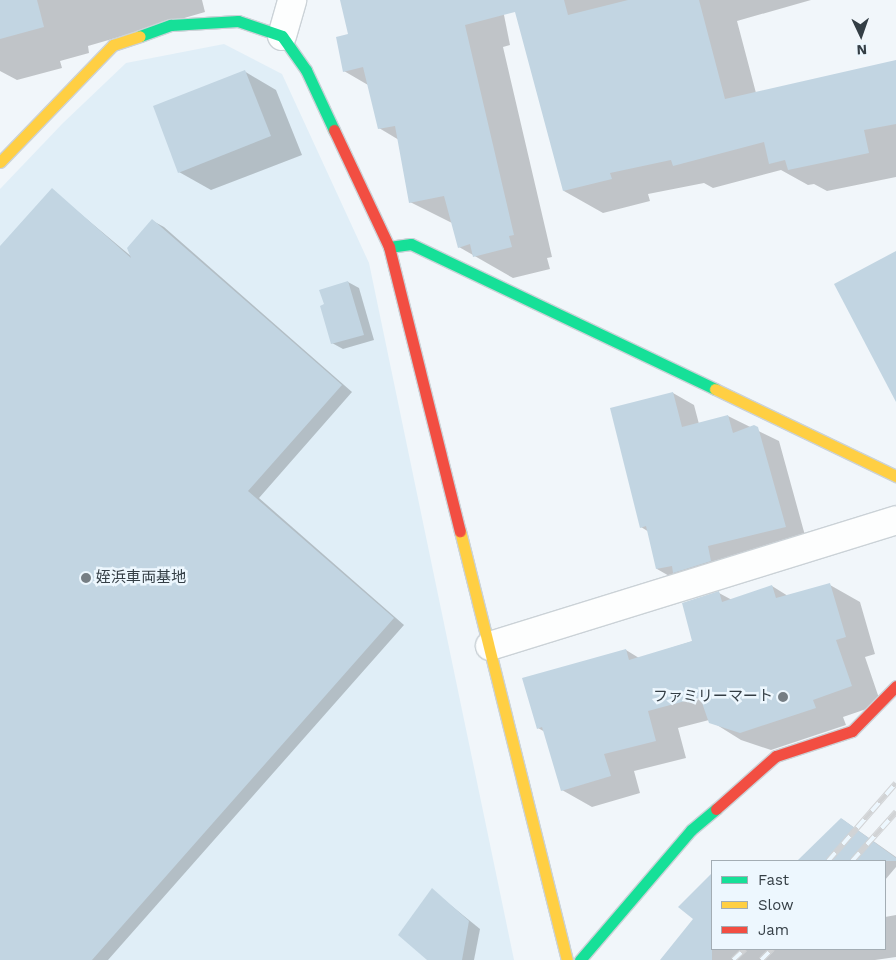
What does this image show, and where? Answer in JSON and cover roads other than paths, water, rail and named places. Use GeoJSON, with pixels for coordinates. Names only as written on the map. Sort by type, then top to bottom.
{"type":"FeatureCollection","features":[{"type":"Feature","properties":{"kind":"street"},"geometry":{"type":"LineString","coordinates":[[282,36],[292,0]]}},
{"type":"Feature","properties":{"kind":"street"},"geometry":{"type":"LineString","coordinates":[[0,162],[113,46],[171,25],[229,21],[238,21],[282,36],[306,70],[389,247],[567,960]]}},
{"type":"Feature","properties":{"kind":"street"},"geometry":{"type":"LineString","coordinates":[[389,247],[411,244],[896,476]]}},
{"type":"Feature","properties":{"kind":"street"},"geometry":{"type":"LineString","coordinates":[[490,646],[896,520]]}},
{"type":"Feature","properties":{"kind":"street"},"geometry":{"type":"LineString","coordinates":[[580,960],[691,830],[776,756],[852,731],[896,686]]}},
{"type":"Feature","properties":{"kind":"railway"},"geometry":{"type":"LineString","coordinates":[[829,860],[896,783]]}},
{"type":"Feature","properties":{"kind":"railway"},"geometry":{"type":"LineString","coordinates":[[853,860],[896,812]]}},
{"type":"Feature","properties":{"kind":"railway"},"geometry":{"type":"LineString","coordinates":[[733,960],[744,950]]}},
{"type":"Feature","properties":{"kind":"railway"},"geometry":{"type":"LineString","coordinates":[[761,960],[771,950]]}},
{"type":"Feature","properties":{"kind":"place","name":"姪浜車両基地"},"geometry":{"type":"Point","coordinates":[86,578]}},
{"type":"Feature","properties":{"kind":"place","name":"ファミリーマート"},"geometry":{"type":"Point","coordinates":[783,697]}}]}
